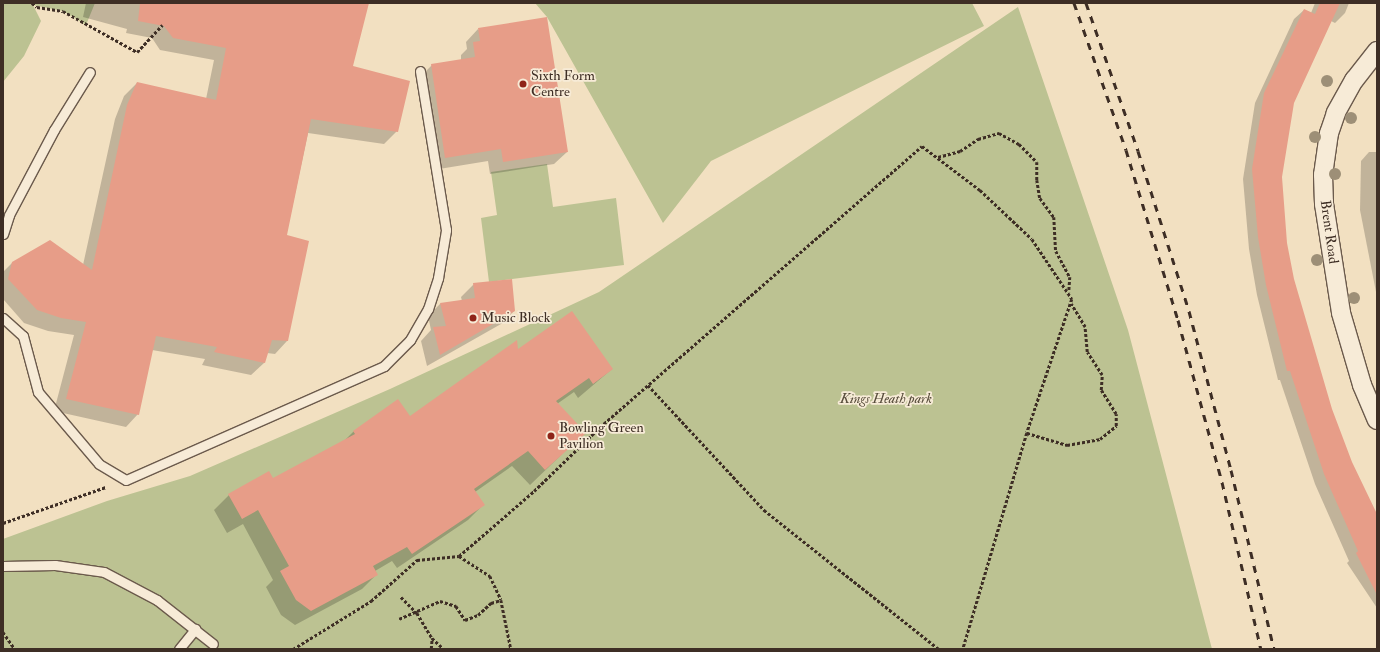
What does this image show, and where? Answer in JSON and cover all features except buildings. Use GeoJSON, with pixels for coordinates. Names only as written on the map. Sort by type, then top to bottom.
{"type":"FeatureCollection","features":[{"type":"Feature","properties":{"kind":"street","name":"Brent Road"},"geometry":{"type":"LineString","coordinates":[[1377,51],[1354,80],[1336,113],[1329,133],[1323,175],[1324,204],[1341,313],[1362,385],[1377,420]]}},
{"type":"Feature","properties":{"kind":"lane"},"geometry":{"type":"LineString","coordinates":[[3,318],[23,336],[38,392],[100,464],[126,480],[384,366],[410,340],[428,310],[438,278],[446,230],[420,71]]}},
{"type":"Feature","properties":{"kind":"lane"},"geometry":{"type":"LineString","coordinates":[[3,234],[9,215],[51,137],[90,72]]}},
{"type":"Feature","properties":{"kind":"lane"},"geometry":{"type":"LineString","coordinates":[[3,566],[55,565],[104,572],[157,600],[213,644]]}},
{"type":"Feature","properties":{"kind":"lane"},"geometry":{"type":"LineString","coordinates":[[179,649],[195,630]]}},
{"type":"Feature","properties":{"kind":"path"},"geometry":{"type":"LineString","coordinates":[[32,3],[37,7],[63,11],[130,50],[137,52],[162,25]]}},
{"type":"Feature","properties":{"kind":"path"},"geometry":{"type":"LineString","coordinates":[[938,158],[960,151],[978,139],[999,133],[1019,144],[1037,162],[1036,180],[1040,198],[1054,217],[1056,251],[1070,277],[1069,293]]}},
{"type":"Feature","properties":{"kind":"path"},"geometry":{"type":"LineString","coordinates":[[293,649],[371,601],[417,560],[459,556],[648,385],[922,146],[980,190],[1032,239],[1072,299],[1027,433],[963,649]]}},
{"type":"Feature","properties":{"kind":"path"},"geometry":{"type":"LineString","coordinates":[[1027,433],[1066,445],[1100,438],[1116,426],[1116,414],[1101,390],[1102,375],[1087,352],[1085,327],[1071,304]]}},
{"type":"Feature","properties":{"kind":"path"},"geometry":{"type":"LineString","coordinates":[[648,385],[764,510],[939,649]]}},
{"type":"Feature","properties":{"kind":"path"},"geometry":{"type":"LineString","coordinates":[[3,523],[126,480]]}},
{"type":"Feature","properties":{"kind":"path"},"geometry":{"type":"LineString","coordinates":[[459,556],[490,576],[501,600],[511,649]]}},
{"type":"Feature","properties":{"kind":"path"},"geometry":{"type":"LineString","coordinates":[[401,597],[417,613],[432,638],[444,649]]}},
{"type":"Feature","properties":{"kind":"path"},"geometry":{"type":"LineString","coordinates":[[399,618],[417,613],[440,601],[456,606],[465,620],[478,615],[491,603],[501,600]]}},
{"type":"Feature","properties":{"kind":"path"},"geometry":{"type":"LineString","coordinates":[[3,632],[15,649]]}},
{"type":"Feature","properties":{"kind":"path"},"geometry":{"type":"LineString","coordinates":[[431,649],[432,638]]}},
{"type":"Feature","properties":{"kind":"green space"},"geometry":{"type":"Polygon","coordinates":[[[3,3],[95,3],[86,25],[63,11],[33,5],[41,21],[24,56],[3,82],[3,3]]]}},
{"type":"Feature","properties":{"kind":"green space"},"geometry":{"type":"Polygon","coordinates":[[[535,3],[972,3],[984,26],[711,161],[663,223],[547,17],[535,3]]]}},
{"type":"Feature","properties":{"kind":"green space","name":"Kings Heath park"},"geometry":{"type":"Polygon","coordinates":[[[1018,7],[1128,330],[1212,649],[3,649],[3,539],[107,501],[190,476],[390,389],[599,292],[1018,7]]]}},
{"type":"Feature","properties":{"kind":"green space"},"geometry":{"type":"Polygon","coordinates":[[[547,164],[553,207],[616,198],[624,265],[489,282],[481,218],[497,215],[491,172],[547,164]]]}},
{"type":"Feature","properties":{"kind":"railway"},"geometry":{"type":"LineString","coordinates":[[1074,3],[1126,150],[1178,320],[1222,482],[1261,649]]}},
{"type":"Feature","properties":{"kind":"railway"},"geometry":{"type":"LineString","coordinates":[[1086,3],[1138,151],[1189,311],[1231,470],[1274,649]]}},
{"type":"Feature","properties":{"kind":"place","name":"Sixth Form Centre"},"geometry":{"type":"Point","coordinates":[523,84]}},
{"type":"Feature","properties":{"kind":"place","name":"Music Block"},"geometry":{"type":"Point","coordinates":[473,318]}},
{"type":"Feature","properties":{"kind":"place","name":"Bowling Green Pavilion"},"geometry":{"type":"Point","coordinates":[551,436]}}]}
